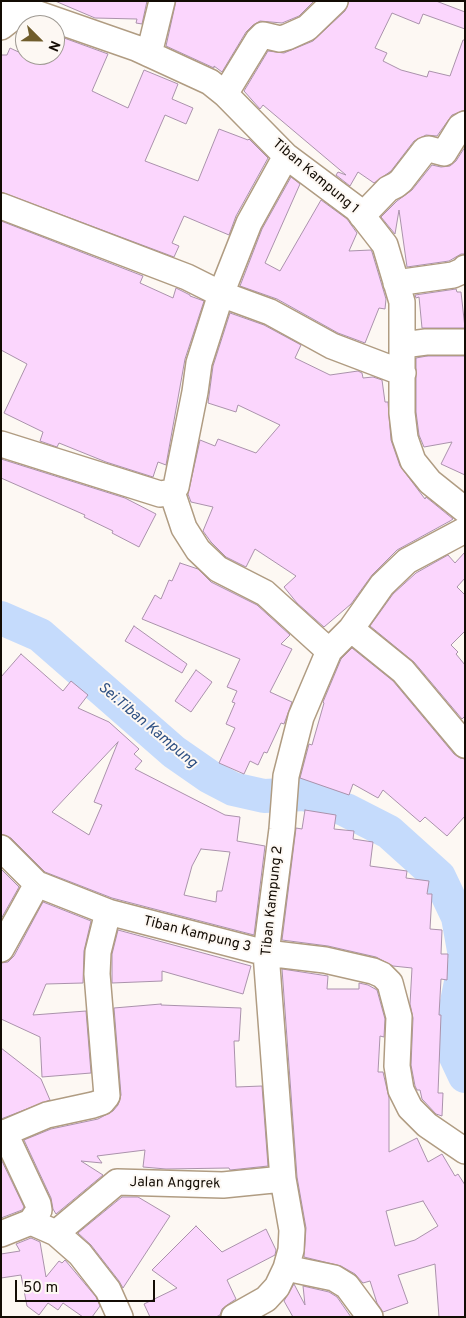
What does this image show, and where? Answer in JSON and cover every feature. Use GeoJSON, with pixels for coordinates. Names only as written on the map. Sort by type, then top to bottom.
{"type":"FeatureCollection","features":[{"type":"Feature","properties":{"kind":"street"},"geometry":{"type":"LineString","coordinates":[[149,54],[162,1]]}},
{"type":"Feature","properties":{"kind":"street"},"geometry":{"type":"LineString","coordinates":[[225,94],[263,35],[288,38],[307,28],[335,1]]}},
{"type":"Feature","properties":{"kind":"street"},"geometry":{"type":"LineString","coordinates":[[1,27],[16,5]]}},
{"type":"Feature","properties":{"kind":"street","name":"Tiban Kampung 1"},"geometry":{"type":"LineString","coordinates":[[16,5],[136,48],[210,82],[225,94],[286,156],[357,210],[385,245],[402,302],[402,413],[405,438],[413,461],[430,482],[465,510]]}},
{"type":"Feature","properties":{"kind":"street"},"geometry":{"type":"LineString","coordinates":[[362,216],[388,188],[400,181],[425,150],[429,149],[444,153],[460,127],[465,124]]}},
{"type":"Feature","properties":{"kind":"street"},"geometry":{"type":"LineString","coordinates":[[1,444],[160,494],[172,492],[176,487],[199,363],[221,294],[249,223],[286,156]]}},
{"type":"Feature","properties":{"kind":"street"},"geometry":{"type":"LineString","coordinates":[[1,206],[187,277],[221,294],[270,312],[332,346],[403,373]]}},
{"type":"Feature","properties":{"kind":"street"},"geometry":{"type":"LineString","coordinates":[[396,283],[453,275],[465,268]]}},
{"type":"Feature","properties":{"kind":"street"},"geometry":{"type":"LineString","coordinates":[[403,345],[426,342],[465,342]]}},
{"type":"Feature","properties":{"kind":"street"},"geometry":{"type":"LineString","coordinates":[[172,492],[184,528],[198,550],[218,569],[265,593],[329,651]]}},
{"type":"Feature","properties":{"kind":"street","name":"Tiban Kampung 2"},"geometry":{"type":"LineString","coordinates":[[234,1317],[266,1299],[276,1287],[286,1268],[291,1250],[292,1230],[283,1179],[266,953],[282,829],[286,776],[301,717],[329,651],[351,629],[382,585],[407,561],[465,530]]}},
{"type":"Feature","properties":{"kind":"street"},"geometry":{"type":"LineString","coordinates":[[351,629],[404,671],[465,745]]}},
{"type":"Feature","properties":{"kind":"street","name":"Tiban Kampung 3"},"geometry":{"type":"LineString","coordinates":[[1,848],[36,884],[108,912],[266,953],[325,960],[382,975],[390,983],[399,1017],[396,1066],[401,1090],[410,1108],[426,1125],[465,1151]]}},
{"type":"Feature","properties":{"kind":"street"},"geometry":{"type":"LineString","coordinates":[[1,949],[36,884]]}},
{"type":"Feature","properties":{"kind":"street"},"geometry":{"type":"LineString","coordinates":[[1,1234],[32,1222],[39,1210],[38,1204],[8,1140],[2,1134],[47,1115],[102,1102],[108,1096],[98,974],[98,952],[108,912]]}},
{"type":"Feature","properties":{"kind":"street","name":"Jalan Anggrek"},"geometry":{"type":"LineString","coordinates":[[56,1233],[117,1182],[223,1185],[283,1179]]}},
{"type":"Feature","properties":{"kind":"street"},"geometry":{"type":"LineString","coordinates":[[32,1222],[56,1233],[80,1254],[108,1290],[120,1317]]}},
{"type":"Feature","properties":{"kind":"street"},"geometry":{"type":"LineString","coordinates":[[286,1268],[306,1274],[334,1278],[347,1286],[370,1317]]}},
{"type":"Feature","properties":{"kind":"building"},"geometry":{"type":"Polygon","coordinates":[[[55,1],[147,1],[142,24],[136,23],[137,19],[95,18],[55,1]]]}},
{"type":"Feature","properties":{"kind":"building"},"geometry":{"type":"Polygon","coordinates":[[[176,1],[314,1],[299,16],[282,23],[260,21],[253,25],[246,32],[222,72],[214,66],[214,68],[166,46],[176,1]]]}},
{"type":"Feature","properties":{"kind":"building"},"geometry":{"type":"Polygon","coordinates":[[[349,1],[436,1],[465,12],[465,29],[423,14],[419,24],[392,13],[375,48],[387,53],[383,61],[401,70],[427,77],[429,71],[450,76],[463,40],[465,40],[465,110],[452,115],[437,136],[426,135],[414,141],[391,171],[374,183],[358,172],[350,186],[336,175],[338,172],[346,175],[263,105],[260,109],[244,91],[268,51],[284,53],[313,41],[345,11],[349,1]]]}},
{"type":"Feature","properties":{"kind":"building"},"geometry":{"type":"Polygon","coordinates":[[[65,38],[108,54],[92,91],[128,108],[144,70],[178,84],[172,99],[193,108],[186,124],[165,115],[145,161],[198,181],[219,129],[249,139],[268,158],[236,216],[229,235],[184,216],[172,243],[179,246],[174,257],[1,192],[1,55],[7,55],[10,48],[15,50],[15,65],[65,65],[65,38]]]}},
{"type":"Feature","properties":{"kind":"building"},"geometry":{"type":"Polygon","coordinates":[[[465,147],[465,254],[461,254],[449,261],[407,267],[399,210],[395,234],[381,217],[397,201],[412,190],[432,165],[450,166],[456,161],[465,147]]]}},
{"type":"Feature","properties":{"kind":"building"},"geometry":{"type":"Polygon","coordinates":[[[291,177],[300,184],[265,263],[280,271],[321,200],[347,219],[357,233],[349,251],[371,250],[386,299],[385,309],[379,308],[365,343],[338,333],[277,299],[240,286],[262,229],[291,177]]]}},
{"type":"Feature","properties":{"kind":"building"},"geometry":{"type":"Polygon","coordinates":[[[1,221],[143,276],[140,283],[173,298],[176,288],[204,301],[185,359],[166,465],[158,462],[153,477],[106,462],[59,443],[57,447],[40,441],[43,432],[4,413],[27,364],[1,350],[1,221]]]}},
{"type":"Feature","properties":{"kind":"building"},"geometry":{"type":"Polygon","coordinates":[[[456,289],[457,292],[461,292],[465,328],[422,328],[419,297],[416,298],[415,295],[456,289]]]}},
{"type":"Feature","properties":{"kind":"building"},"geometry":{"type":"Polygon","coordinates":[[[230,313],[264,325],[301,345],[295,358],[330,375],[358,371],[362,373],[363,378],[373,377],[382,380],[385,402],[388,402],[391,440],[400,466],[425,499],[426,497],[453,519],[397,550],[372,575],[351,604],[324,627],[297,603],[284,587],[296,576],[255,549],[246,567],[226,557],[203,531],[213,507],[191,502],[188,494],[200,440],[215,446],[218,439],[256,453],[280,425],[238,405],[236,412],[208,403],[213,366],[230,313]]]}},
{"type":"Feature","properties":{"kind":"building"},"geometry":{"type":"Polygon","coordinates":[[[427,356],[465,356],[465,475],[441,464],[452,442],[424,447],[419,435],[416,412],[416,358],[427,356]]]}},
{"type":"Feature","properties":{"kind":"building"},"geometry":{"type":"Polygon","coordinates":[[[1,459],[125,498],[156,514],[139,547],[112,533],[113,531],[84,517],[85,515],[1,478],[1,459]]]}},
{"type":"Feature","properties":{"kind":"building"},"geometry":{"type":"Polygon","coordinates":[[[465,552],[465,578],[457,587],[465,595],[465,631],[451,645],[458,652],[456,654],[465,665],[465,716],[462,719],[414,662],[370,626],[393,594],[416,573],[448,555],[455,563],[465,552]]]}},
{"type":"Feature","properties":{"kind":"building"},"geometry":{"type":"Polygon","coordinates":[[[180,563],[198,569],[211,582],[257,605],[290,635],[281,644],[292,649],[270,692],[292,702],[284,724],[281,723],[267,753],[264,752],[258,765],[250,761],[244,774],[219,763],[235,728],[226,724],[235,703],[232,702],[237,691],[227,687],[240,659],[142,619],[155,595],[161,599],[169,580],[172,581],[180,563]]]}},
{"type":"Feature","properties":{"kind":"building"},"geometry":{"type":"Polygon","coordinates":[[[134,626],[187,664],[182,673],[125,641],[134,626]]]}},
{"type":"Feature","properties":{"kind":"building"},"geometry":{"type":"Polygon","coordinates":[[[352,648],[393,681],[454,754],[465,759],[465,816],[447,836],[425,817],[420,822],[383,790],[378,798],[353,784],[349,795],[300,778],[309,744],[312,745],[323,702],[341,659],[352,648]]]}},
{"type":"Feature","properties":{"kind":"building"},"geometry":{"type":"Polygon","coordinates":[[[21,654],[63,691],[71,681],[88,695],[78,708],[109,722],[139,749],[134,754],[142,761],[135,769],[225,815],[240,817],[237,841],[265,846],[254,935],[112,898],[45,872],[11,838],[1,834],[1,677],[21,654]],[[118,742],[52,812],[89,835],[102,805],[94,802],[118,742]],[[201,849],[192,866],[184,895],[216,902],[217,891],[222,891],[230,852],[201,849]]]}},
{"type":"Feature","properties":{"kind":"building"},"geometry":{"type":"Polygon","coordinates":[[[196,670],[212,682],[191,712],[175,701],[196,670]]]}},
{"type":"Feature","properties":{"kind":"building"},"geometry":{"type":"Polygon","coordinates":[[[305,810],[336,815],[334,829],[354,831],[353,839],[373,842],[370,866],[407,871],[406,878],[429,881],[427,894],[432,894],[430,929],[442,930],[441,954],[448,954],[447,980],[441,979],[439,1015],[441,1015],[438,1093],[443,1093],[442,1116],[436,1114],[422,1099],[420,1090],[417,1090],[415,1086],[411,1065],[413,1018],[410,1004],[412,968],[393,966],[376,957],[328,946],[282,940],[296,828],[302,829],[305,810]]]}},
{"type":"Feature","properties":{"kind":"building"},"geometry":{"type":"Polygon","coordinates":[[[1,869],[19,887],[1,919],[1,869]]]}},
{"type":"Feature","properties":{"kind":"building"},"geometry":{"type":"Polygon","coordinates":[[[43,902],[91,921],[84,951],[83,983],[46,984],[33,1015],[86,1011],[91,1073],[42,1077],[40,1037],[1,1019],[1,963],[8,962],[14,956],[43,902]]]}},
{"type":"Feature","properties":{"kind":"building"},"geometry":{"type":"Polygon","coordinates":[[[118,930],[251,966],[243,994],[162,971],[162,981],[112,983],[112,954],[118,930]]]}},
{"type":"Feature","properties":{"kind":"building"},"geometry":{"type":"Polygon","coordinates":[[[282,969],[328,976],[327,989],[359,989],[359,983],[377,990],[385,1019],[384,1037],[380,1036],[378,1072],[383,1072],[389,1098],[389,1152],[417,1138],[428,1162],[442,1154],[455,1176],[458,1174],[465,1185],[465,1317],[439,1317],[435,1264],[398,1275],[408,1303],[383,1312],[377,1303],[370,1281],[363,1283],[355,1274],[341,1266],[304,1257],[306,1228],[297,1177],[282,969]],[[423,1201],[386,1211],[395,1246],[415,1240],[438,1226],[423,1201]]]}},
{"type":"Feature","properties":{"kind":"building"},"geometry":{"type":"Polygon","coordinates":[[[161,1004],[241,1008],[239,1041],[234,1041],[236,1087],[262,1086],[268,1166],[230,1170],[229,1168],[166,1169],[143,1167],[145,1150],[97,1156],[102,1163],[81,1161],[103,1175],[56,1214],[51,1198],[24,1140],[51,1129],[98,1119],[113,1111],[118,1105],[121,1095],[114,1008],[161,1004]]]}},
{"type":"Feature","properties":{"kind":"building"},"geometry":{"type":"Polygon","coordinates":[[[1,1048],[41,1079],[50,1100],[1,1119],[1,1048]]]}},
{"type":"Feature","properties":{"kind":"building"},"geometry":{"type":"Polygon","coordinates":[[[1,1159],[24,1207],[22,1210],[1,1218],[1,1159]]]}},
{"type":"Feature","properties":{"kind":"building"},"geometry":{"type":"Polygon","coordinates":[[[122,1197],[138,1197],[170,1216],[123,1288],[91,1245],[78,1233],[122,1197]]]}},
{"type":"Feature","properties":{"kind":"building"},"geometry":{"type":"Polygon","coordinates":[[[196,1226],[222,1252],[266,1229],[276,1250],[275,1255],[227,1280],[236,1299],[222,1309],[220,1315],[216,1317],[150,1317],[144,1304],[177,1288],[152,1270],[196,1226]]]}},
{"type":"Feature","properties":{"kind":"building"},"geometry":{"type":"Polygon","coordinates":[[[31,1238],[40,1242],[46,1277],[59,1261],[62,1263],[65,1260],[96,1297],[100,1306],[92,1317],[83,1317],[63,1303],[58,1310],[48,1303],[39,1315],[27,1306],[21,1275],[1,1278],[1,1254],[20,1251],[16,1244],[31,1238]]]}},
{"type":"Feature","properties":{"kind":"building"},"geometry":{"type":"Polygon","coordinates":[[[294,1284],[305,1305],[303,1286],[329,1292],[337,1297],[351,1317],[293,1317],[284,1301],[294,1284]]]}},
{"type":"Feature","properties":{"kind":"waterway","name":"Sei.Tiban Kampung"},"geometry":{"type":"LineString","coordinates":[[1,618],[40,635],[174,752],[210,777],[233,789],[264,796],[305,794],[346,810],[389,832],[439,877],[458,917],[465,956]]}},
{"type":"Feature","properties":{"kind":"waterway","name":"Sei.Tiban Kampung"},"geometry":{"type":"LineString","coordinates":[[465,962],[449,1042],[465,1076]]}}]}
